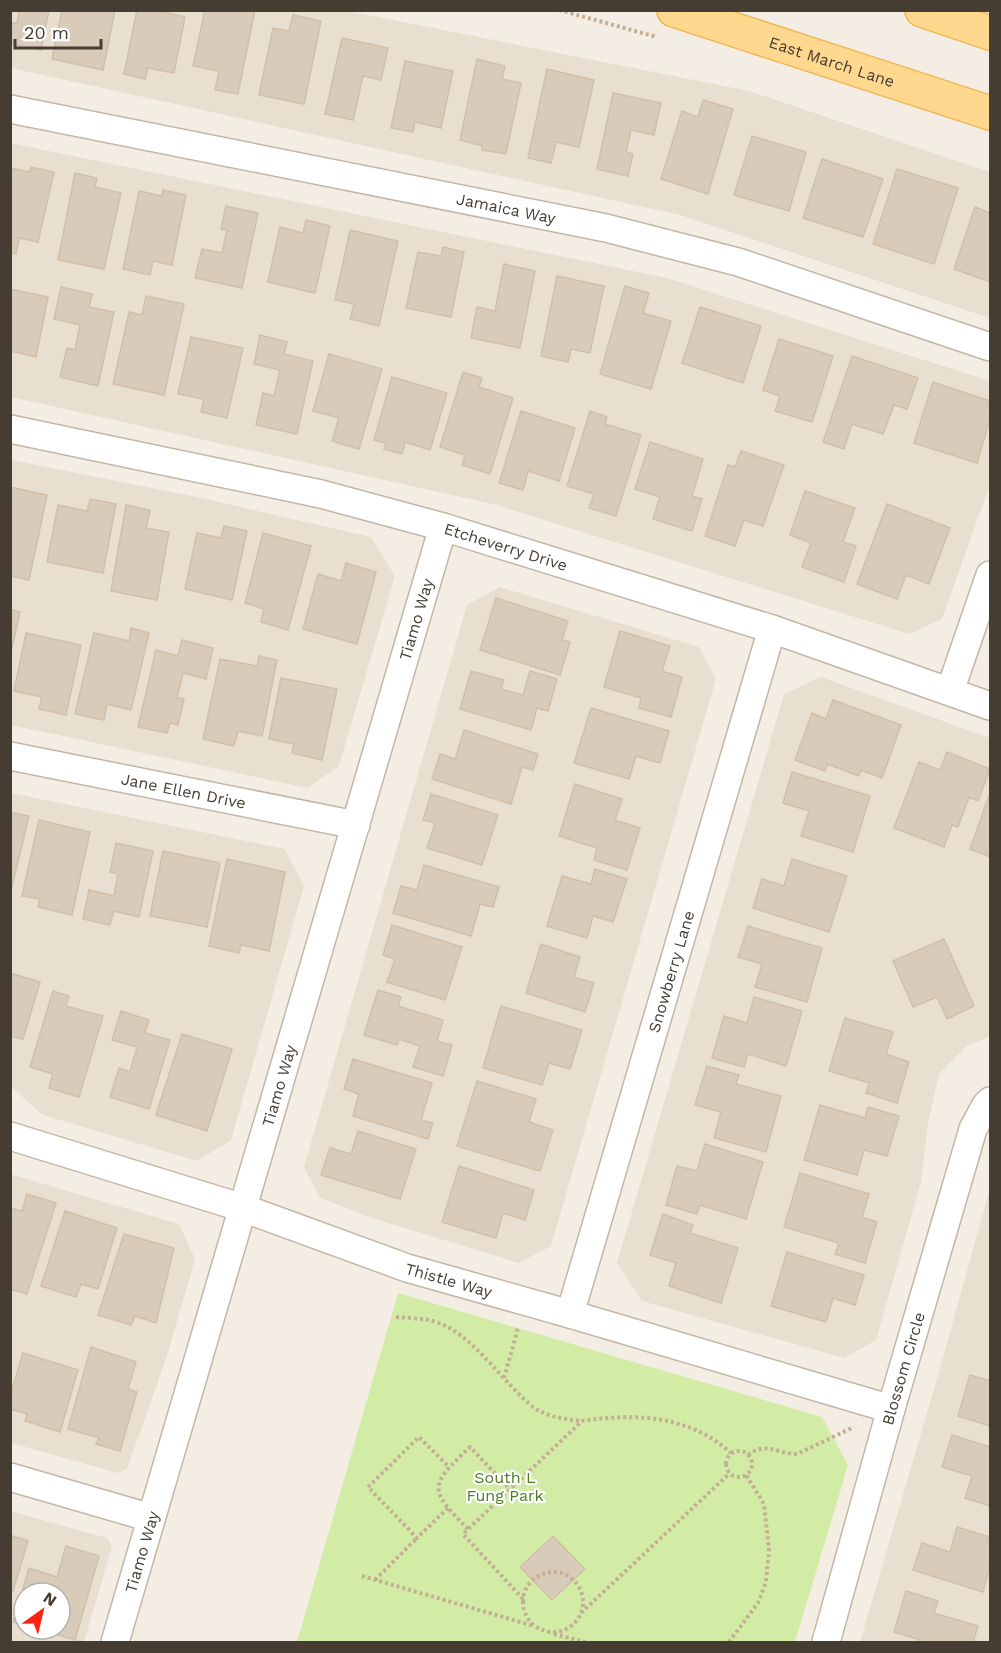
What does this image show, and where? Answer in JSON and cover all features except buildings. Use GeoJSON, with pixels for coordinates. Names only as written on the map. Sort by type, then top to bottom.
{"type":"FeatureCollection","features":[{"type":"Feature","properties":{"kind":"main road","name":"East March Lane"},"geometry":{"type":"LineString","coordinates":[[674,10],[990,113]]}},
{"type":"Feature","properties":{"kind":"main road"},"geometry":{"type":"LineString","coordinates":[[922,10],[990,33]]}},
{"type":"Feature","properties":{"kind":"street","name":"Jamaica Way"},"geometry":{"type":"LineString","coordinates":[[10,109],[606,228],[738,262],[990,347]]}},
{"type":"Feature","properties":{"kind":"street","name":"Etcheverry Drive"},"geometry":{"type":"LineString","coordinates":[[10,429],[321,494],[443,527],[772,629],[990,706]]}},
{"type":"Feature","properties":{"kind":"street","name":"Tiamo Way"},"geometry":{"type":"LineString","coordinates":[[115,1642],[443,527]]}},
{"type":"Feature","properties":{"kind":"street"},"geometry":{"type":"LineString","coordinates":[[950,691],[990,575]]}},
{"type":"Feature","properties":{"kind":"street","name":"Snowberry Lane"},"geometry":{"type":"LineString","coordinates":[[570,1314],[772,629]]}},
{"type":"Feature","properties":{"kind":"street","name":"Jane Ellen Drive"},"geometry":{"type":"LineString","coordinates":[[10,756],[356,825]]}},
{"type":"Feature","properties":{"kind":"street","name":"Blossom Circle"},"geometry":{"type":"LineString","coordinates":[[826,1642],[973,1129],[990,1101]]}},
{"type":"Feature","properties":{"kind":"street","name":"Thistle Way"},"geometry":{"type":"LineString","coordinates":[[10,1136],[243,1208],[407,1268],[891,1409]]}},
{"type":"Feature","properties":{"kind":"street"},"geometry":{"type":"LineString","coordinates":[[10,1477],[152,1518]]}},
{"type":"Feature","properties":{"kind":"path"},"geometry":{"type":"LineString","coordinates":[[396,1317],[435,1322],[451,1330],[470,1344],[521,1398],[544,1414],[582,1421],[636,1417],[675,1423],[698,1430],[730,1453],[741,1451],[748,1455],[752,1466],[746,1475],[738,1477],[730,1473],[726,1466],[730,1453]]}},
{"type":"Feature","properties":{"kind":"path"},"geometry":{"type":"LineString","coordinates":[[504,1379],[518,1328]]}},
{"type":"Feature","properties":{"kind":"path"},"geometry":{"type":"LineString","coordinates":[[748,1455],[759,1448],[766,1447],[797,1454],[891,1409]]}},
{"type":"Feature","properties":{"kind":"path"},"geometry":{"type":"LineString","coordinates":[[523,1599],[463,1534],[582,1421]]}},
{"type":"Feature","properties":{"kind":"path"},"geometry":{"type":"LineString","coordinates":[[417,1538],[368,1487],[419,1437],[449,1467]]}},
{"type":"Feature","properties":{"kind":"path"},"geometry":{"type":"LineString","coordinates":[[468,1528],[448,1508],[440,1497],[438,1488],[441,1477],[470,1447],[510,1489]]}},
{"type":"Feature","properties":{"kind":"path"},"geometry":{"type":"LineString","coordinates":[[581,1613],[730,1473]]}},
{"type":"Feature","properties":{"kind":"path"},"geometry":{"type":"LineString","coordinates":[[729,1642],[758,1603],[766,1582],[769,1550],[764,1504],[746,1475]]}},
{"type":"Feature","properties":{"kind":"path"},"geometry":{"type":"LineString","coordinates":[[375,1580],[448,1508]]}},
{"type":"Feature","properties":{"kind":"path"},"geometry":{"type":"LineString","coordinates":[[536,1627],[525,1615],[523,1599],[525,1589],[531,1581],[550,1572],[570,1577],[578,1584],[582,1593],[584,1604],[581,1613],[569,1628],[550,1633]]}},
{"type":"Feature","properties":{"kind":"path"},"geometry":{"type":"LineString","coordinates":[[362,1576],[585,1642]]}},
{"type":"Feature","properties":{"kind":"shaded area"},"geometry":{"type":"Polygon","coordinates":[[[343,10],[749,91],[990,172],[990,318],[680,215],[11,68],[11,11],[343,10]]]}},
{"type":"Feature","properties":{"kind":"shaded area"},"geometry":{"type":"Polygon","coordinates":[[[10,143],[667,278],[990,381],[990,484],[942,619],[909,634],[493,504],[11,397],[10,143]]]}},
{"type":"Feature","properties":{"kind":"shaded area"},"geometry":{"type":"Polygon","coordinates":[[[11,460],[201,498],[371,537],[395,576],[339,766],[308,788],[11,725],[11,460]]]}},
{"type":"Feature","properties":{"kind":"shaded area"},"geometry":{"type":"Polygon","coordinates":[[[500,587],[699,647],[716,679],[551,1246],[519,1263],[372,1218],[320,1198],[304,1167],[467,605],[500,587]]]}},
{"type":"Feature","properties":{"kind":"shaded area"},"geometry":{"type":"Polygon","coordinates":[[[821,677],[990,738],[990,1036],[967,1046],[939,1074],[928,1123],[921,1182],[876,1340],[844,1358],[642,1301],[617,1263],[784,694],[821,677]]]}},
{"type":"Feature","properties":{"kind":"shaded area"},"geometry":{"type":"Polygon","coordinates":[[[11,793],[285,849],[304,886],[231,1140],[197,1161],[43,1115],[11,1087],[11,793]]]}},
{"type":"Feature","properties":{"kind":"shaded area"},"geometry":{"type":"Polygon","coordinates":[[[10,1174],[179,1224],[195,1259],[167,1356],[127,1469],[118,1473],[11,1443],[10,1174]]]}},
{"type":"Feature","properties":{"kind":"shaded area"},"geometry":{"type":"Polygon","coordinates":[[[990,1188],[990,1642],[860,1642],[939,1372],[990,1188]]]}},
{"type":"Feature","properties":{"kind":"shaded area"},"geometry":{"type":"Polygon","coordinates":[[[10,1511],[107,1538],[112,1546],[84,1642],[11,1642],[10,1511]]]}},
{"type":"Feature","properties":{"kind":"green space","name":"South L Fung Park"},"geometry":{"type":"Polygon","coordinates":[[[398,1293],[822,1417],[848,1465],[795,1642],[297,1642],[398,1293]]]}}]}
